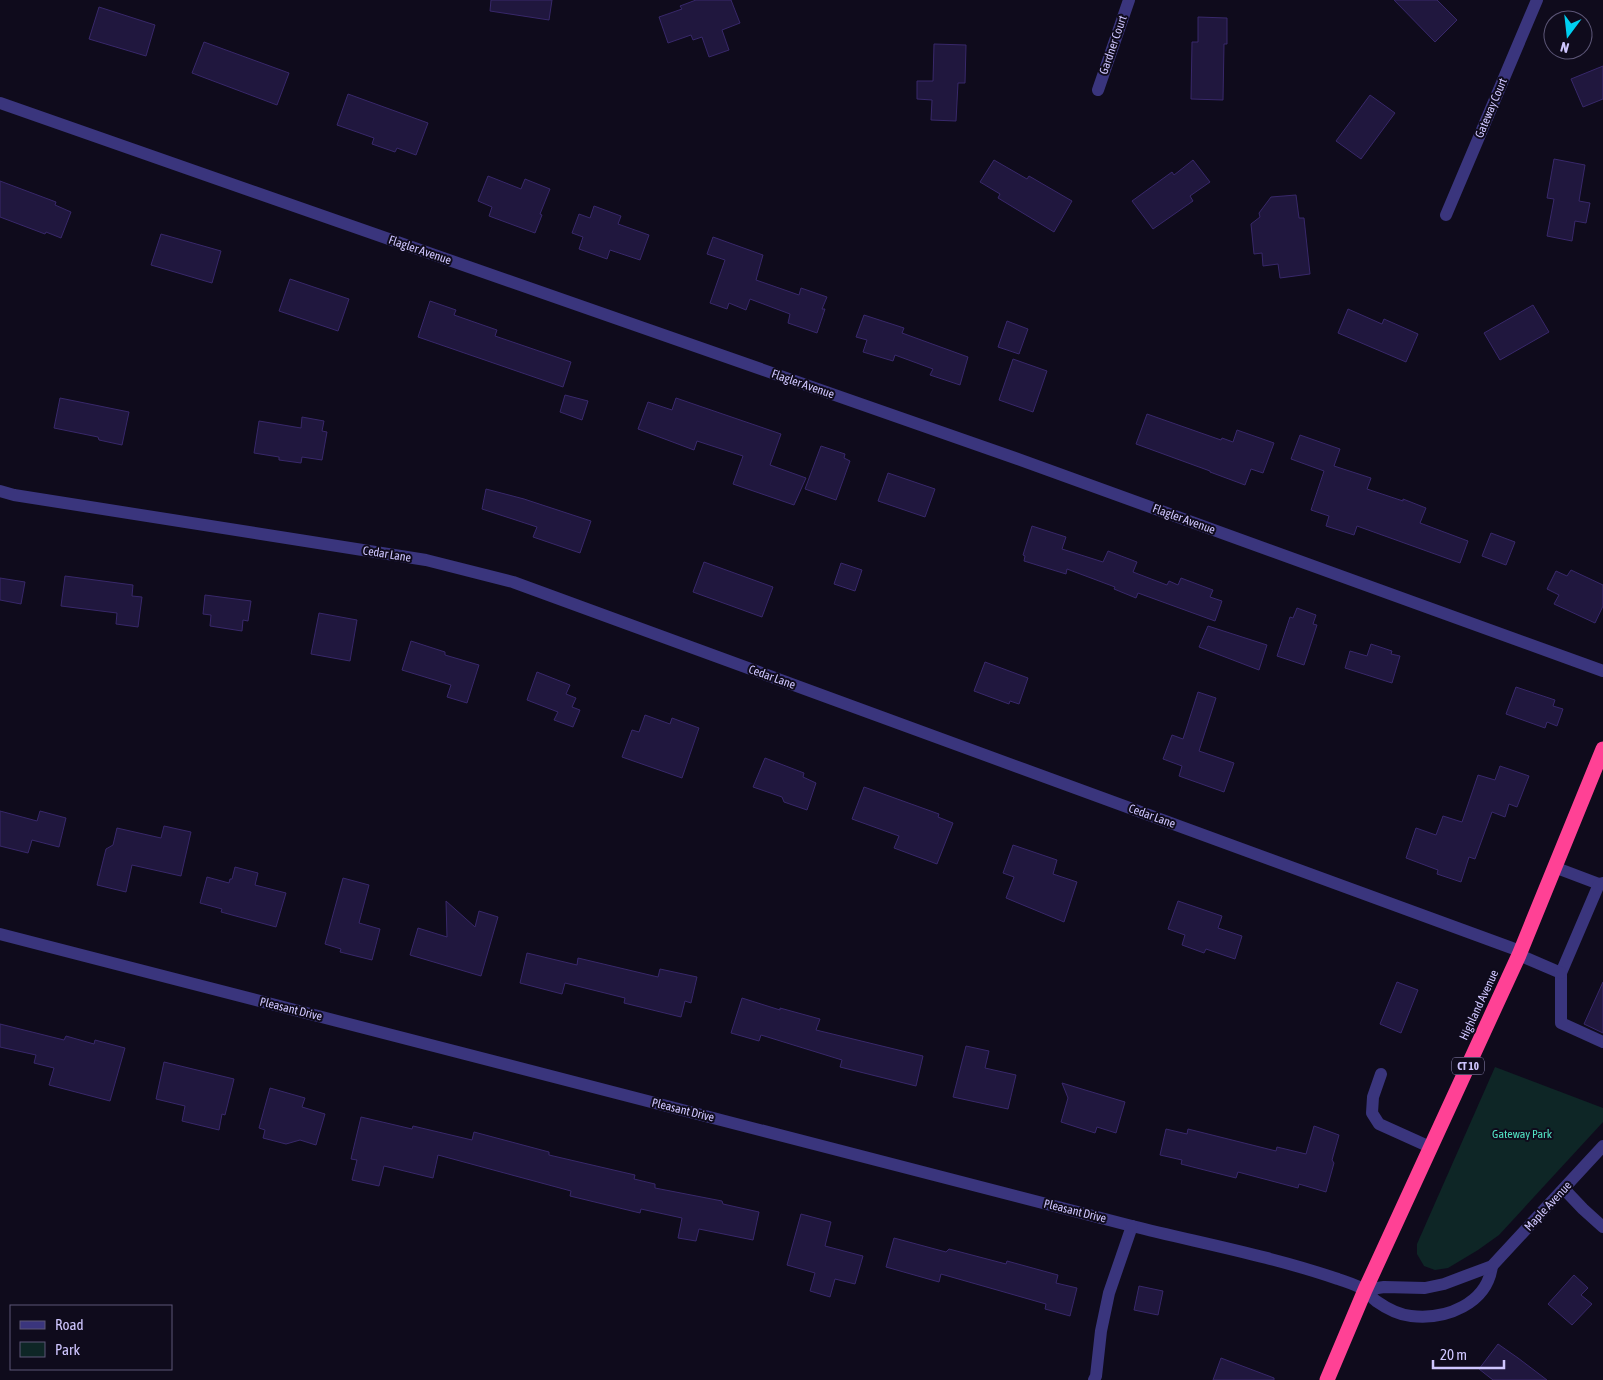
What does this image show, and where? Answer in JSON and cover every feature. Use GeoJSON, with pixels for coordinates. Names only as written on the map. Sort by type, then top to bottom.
{"type":"FeatureCollection","features":[{"type":"Feature","properties":{"kind":"highway","name":"Highland Avenue"},"geometry":{"type":"LineString","coordinates":[[1326,1380],[1365,1290],[1520,953],[1603,749]]}},
{"type":"Feature","properties":{"kind":"street","name":"Gardner Court"},"geometry":{"type":"LineString","coordinates":[[1098,90],[1129,0]]}},
{"type":"Feature","properties":{"kind":"street","name":"Gateway Court"},"geometry":{"type":"LineString","coordinates":[[1446,215],[1537,0]]}},
{"type":"Feature","properties":{"kind":"street","name":"Flagler Avenue"},"geometry":{"type":"LineString","coordinates":[[0,103],[1005,455],[1603,671]]}},
{"type":"Feature","properties":{"kind":"street","name":"Cedar Lane"},"geometry":{"type":"LineString","coordinates":[[0,491],[14,495],[426,560],[513,582],[1520,953],[1561,973]]}},
{"type":"Feature","properties":{"kind":"street"},"geometry":{"type":"LineString","coordinates":[[1554,867],[1601,884],[1561,973],[1561,1023],[1603,1042]]}},
{"type":"Feature","properties":{"kind":"street","name":"Pleasant Drive"},"geometry":{"type":"LineString","coordinates":[[0,934],[1132,1226],[1292,1265],[1339,1279],[1365,1290]]}},
{"type":"Feature","properties":{"kind":"street"},"geometry":{"type":"LineString","coordinates":[[1381,1074],[1373,1097],[1372,1113],[1379,1124],[1430,1147]]}},
{"type":"Feature","properties":{"kind":"street","name":"Maple Avenue"},"geometry":{"type":"LineString","coordinates":[[1365,1290],[1384,1287],[1425,1288],[1444,1284],[1492,1266],[1603,1146]]}},
{"type":"Feature","properties":{"kind":"street"},"geometry":{"type":"LineString","coordinates":[[1564,1189],[1582,1209],[1603,1227]]}},
{"type":"Feature","properties":{"kind":"street"},"geometry":{"type":"LineString","coordinates":[[1094,1380],[1101,1330],[1109,1293],[1132,1226]]}},
{"type":"Feature","properties":{"kind":"street","name":"Maple Avenue"},"geometry":{"type":"LineString","coordinates":[[1365,1290],[1376,1301],[1393,1311],[1410,1316],[1429,1316],[1467,1305],[1487,1286],[1491,1277],[1492,1266]]}},
{"type":"Feature","properties":{"kind":"green space","name":"Gateway Park"},"geometry":{"type":"Polygon","coordinates":[[[1495,1067],[1603,1108],[1603,1122],[1499,1235],[1448,1268],[1435,1270],[1424,1266],[1417,1254],[1417,1244],[1495,1067]]]}},
{"type":"Feature","properties":{"kind":"building"},"geometry":{"type":"Polygon","coordinates":[[[491,0],[552,0],[549,20],[490,11],[491,0]]]}},
{"type":"Feature","properties":{"kind":"building"},"geometry":{"type":"Polygon","coordinates":[[[696,0],[731,0],[740,23],[722,30],[729,50],[709,57],[702,37],[693,40],[691,35],[668,43],[659,17],[682,9],[680,6],[696,0]]]}},
{"type":"Feature","properties":{"kind":"building"},"geometry":{"type":"Polygon","coordinates":[[[1394,0],[1437,0],[1457,20],[1435,42],[1394,0]]]}},
{"type":"Feature","properties":{"kind":"building"},"geometry":{"type":"Polygon","coordinates":[[[99,7],[155,25],[146,56],[89,39],[99,7]]]}},
{"type":"Feature","properties":{"kind":"building"},"geometry":{"type":"Polygon","coordinates":[[[1198,17],[1227,18],[1227,44],[1224,44],[1223,100],[1191,99],[1192,42],[1198,42],[1198,17]]]}},
{"type":"Feature","properties":{"kind":"building"},"geometry":{"type":"Polygon","coordinates":[[[204,42],[289,73],[277,105],[192,73],[204,42]]]}},
{"type":"Feature","properties":{"kind":"building"},"geometry":{"type":"Polygon","coordinates":[[[934,44],[966,45],[965,83],[958,83],[956,121],[931,120],[932,100],[917,99],[917,81],[933,81],[934,44]]]}},
{"type":"Feature","properties":{"kind":"building"},"geometry":{"type":"Polygon","coordinates":[[[1603,66],[1603,99],[1583,107],[1571,79],[1603,66]]]}},
{"type":"Feature","properties":{"kind":"building"},"geometry":{"type":"Polygon","coordinates":[[[348,94],[428,123],[416,155],[397,148],[395,152],[372,144],[374,138],[337,125],[348,94]]]}},
{"type":"Feature","properties":{"kind":"building"},"geometry":{"type":"Polygon","coordinates":[[[1370,95],[1395,113],[1361,159],[1336,141],[1370,95]]]}},
{"type":"Feature","properties":{"kind":"building"},"geometry":{"type":"Polygon","coordinates":[[[1554,159],[1585,165],[1579,201],[1590,203],[1586,223],[1575,221],[1572,241],[1547,236],[1554,199],[1547,198],[1554,159]]]}},
{"type":"Feature","properties":{"kind":"building"},"geometry":{"type":"Polygon","coordinates":[[[994,160],[1027,179],[1029,176],[1072,201],[1054,232],[998,198],[1000,194],[980,182],[994,160]]]}},
{"type":"Feature","properties":{"kind":"building"},"geometry":{"type":"Polygon","coordinates":[[[1193,160],[1210,182],[1190,196],[1193,201],[1153,229],[1132,201],[1172,172],[1174,175],[1193,160]]]}},
{"type":"Feature","properties":{"kind":"building"},"geometry":{"type":"Polygon","coordinates":[[[488,176],[521,189],[525,179],[550,189],[535,233],[489,216],[492,207],[478,201],[488,176]]]}},
{"type":"Feature","properties":{"kind":"building"},"geometry":{"type":"Polygon","coordinates":[[[0,181],[56,202],[55,205],[71,212],[61,238],[0,217],[0,181]]]}},
{"type":"Feature","properties":{"kind":"building"},"geometry":{"type":"Polygon","coordinates":[[[1296,195],[1299,218],[1304,218],[1310,274],[1280,278],[1278,264],[1263,266],[1262,253],[1254,254],[1251,224],[1260,217],[1259,213],[1271,197],[1296,195]]]}},
{"type":"Feature","properties":{"kind":"building"},"geometry":{"type":"Polygon","coordinates":[[[594,206],[621,216],[618,224],[649,235],[640,260],[610,250],[607,259],[579,249],[583,237],[572,233],[579,214],[590,218],[594,206]]]}},
{"type":"Feature","properties":{"kind":"building"},"geometry":{"type":"Polygon","coordinates":[[[161,234],[221,251],[212,283],[151,265],[161,234]]]}},
{"type":"Feature","properties":{"kind":"building"},"geometry":{"type":"Polygon","coordinates":[[[713,237],[763,255],[756,280],[799,295],[801,288],[827,297],[822,309],[825,309],[817,333],[788,323],[790,314],[750,299],[746,310],[729,303],[727,309],[710,303],[725,260],[707,254],[713,237]]]}},
{"type":"Feature","properties":{"kind":"building"},"geometry":{"type":"Polygon","coordinates":[[[290,279],[349,299],[338,331],[279,311],[290,279]]]}},
{"type":"Feature","properties":{"kind":"building"},"geometry":{"type":"Polygon","coordinates":[[[430,301],[456,310],[454,315],[497,330],[495,336],[571,362],[563,387],[418,337],[430,301]]]}},
{"type":"Feature","properties":{"kind":"building"},"geometry":{"type":"Polygon","coordinates":[[[1533,305],[1549,332],[1500,360],[1484,333],[1533,305]]]}},
{"type":"Feature","properties":{"kind":"building"},"geometry":{"type":"Polygon","coordinates":[[[1348,309],[1382,324],[1384,319],[1418,334],[1406,362],[1338,333],[1348,309]]]}},
{"type":"Feature","properties":{"kind":"building"},"geometry":{"type":"Polygon","coordinates":[[[864,315],[904,328],[902,333],[968,357],[960,385],[930,375],[933,369],[895,355],[893,361],[863,352],[867,340],[856,337],[864,315]]]}},
{"type":"Feature","properties":{"kind":"building"},"geometry":{"type":"Polygon","coordinates":[[[1007,321],[1028,329],[1019,354],[998,347],[1007,321]]]}},
{"type":"Feature","properties":{"kind":"building"},"geometry":{"type":"Polygon","coordinates":[[[1013,359],[1047,371],[1033,412],[999,400],[1013,359]]]}},
{"type":"Feature","properties":{"kind":"building"},"geometry":{"type":"Polygon","coordinates":[[[565,395],[588,401],[582,420],[560,412],[565,395]]]}},
{"type":"Feature","properties":{"kind":"building"},"geometry":{"type":"Polygon","coordinates":[[[60,398],[129,412],[122,445],[99,440],[98,437],[54,428],[60,398]]]}},
{"type":"Feature","properties":{"kind":"building"},"geometry":{"type":"Polygon","coordinates":[[[676,398],[781,434],[770,465],[806,478],[794,505],[733,484],[743,456],[697,441],[694,450],[638,429],[648,402],[672,410],[676,398]]]}},
{"type":"Feature","properties":{"kind":"building"},"geometry":{"type":"Polygon","coordinates":[[[1147,414],[1221,440],[1222,438],[1233,442],[1237,430],[1274,443],[1263,473],[1251,469],[1245,485],[1136,444],[1147,414]]]}},
{"type":"Feature","properties":{"kind":"building"},"geometry":{"type":"Polygon","coordinates":[[[302,417],[324,421],[322,431],[327,432],[322,460],[302,457],[301,463],[279,460],[279,457],[254,453],[259,421],[301,428],[302,417]]]}},
{"type":"Feature","properties":{"kind":"building"},"geometry":{"type":"Polygon","coordinates":[[[1300,435],[1340,449],[1334,466],[1371,478],[1367,489],[1403,501],[1403,499],[1426,508],[1420,523],[1468,541],[1460,563],[1357,526],[1354,535],[1326,526],[1329,516],[1311,510],[1324,471],[1291,459],[1300,435]]]}},
{"type":"Feature","properties":{"kind":"building"},"geometry":{"type":"Polygon","coordinates":[[[821,446],[845,454],[844,458],[850,461],[836,500],[805,489],[821,446]]]}},
{"type":"Feature","properties":{"kind":"building"},"geometry":{"type":"Polygon","coordinates":[[[888,473],[935,489],[925,517],[878,501],[888,473]]]}},
{"type":"Feature","properties":{"kind":"building"},"geometry":{"type":"Polygon","coordinates":[[[486,489],[524,499],[591,521],[580,553],[533,537],[537,527],[482,509],[486,489]]]}},
{"type":"Feature","properties":{"kind":"building"},"geometry":{"type":"Polygon","coordinates":[[[1032,526],[1066,537],[1062,549],[1103,562],[1108,551],[1137,562],[1133,572],[1167,585],[1169,581],[1178,585],[1181,578],[1213,590],[1210,597],[1222,601],[1215,621],[1138,593],[1136,598],[1114,589],[1115,587],[1067,569],[1066,574],[1024,561],[1025,556],[1023,555],[1032,526]]]}},
{"type":"Feature","properties":{"kind":"building"},"geometry":{"type":"Polygon","coordinates":[[[1491,533],[1515,542],[1506,565],[1482,556],[1491,533]]]}},
{"type":"Feature","properties":{"kind":"building"},"geometry":{"type":"Polygon","coordinates":[[[704,562],[773,587],[762,617],[693,592],[704,562]]]}},
{"type":"Feature","properties":{"kind":"building"},"geometry":{"type":"Polygon","coordinates":[[[841,563],[862,570],[855,591],[834,584],[841,563]]]}},
{"type":"Feature","properties":{"kind":"building"},"geometry":{"type":"Polygon","coordinates":[[[1571,570],[1603,585],[1603,606],[1595,623],[1554,604],[1559,595],[1547,589],[1556,571],[1567,576],[1571,570]]]}},
{"type":"Feature","properties":{"kind":"building"},"geometry":{"type":"Polygon","coordinates":[[[65,576],[133,585],[132,596],[142,597],[138,627],[116,624],[117,613],[61,606],[65,576]]]}},
{"type":"Feature","properties":{"kind":"building"},"geometry":{"type":"Polygon","coordinates":[[[0,578],[25,582],[21,604],[0,600],[0,578]]]}},
{"type":"Feature","properties":{"kind":"building"},"geometry":{"type":"Polygon","coordinates":[[[205,595],[251,601],[248,621],[243,620],[242,631],[210,626],[211,615],[203,614],[205,595]]]}},
{"type":"Feature","properties":{"kind":"building"},"geometry":{"type":"Polygon","coordinates":[[[1297,608],[1316,615],[1313,624],[1317,625],[1304,665],[1277,656],[1290,617],[1293,618],[1297,608]]]}},
{"type":"Feature","properties":{"kind":"building"},"geometry":{"type":"Polygon","coordinates":[[[319,613],[357,620],[350,661],[311,654],[319,613]]]}},
{"type":"Feature","properties":{"kind":"building"},"geometry":{"type":"Polygon","coordinates":[[[1208,626],[1267,645],[1259,670],[1199,647],[1208,626]]]}},
{"type":"Feature","properties":{"kind":"building"},"geometry":{"type":"Polygon","coordinates":[[[411,641],[445,652],[445,655],[479,665],[467,703],[447,697],[451,685],[402,670],[411,641]]]}},
{"type":"Feature","properties":{"kind":"building"},"geometry":{"type":"Polygon","coordinates":[[[1371,644],[1392,651],[1391,654],[1400,656],[1392,683],[1345,668],[1350,651],[1367,656],[1371,644]]]}},
{"type":"Feature","properties":{"kind":"building"},"geometry":{"type":"Polygon","coordinates":[[[985,662],[1028,678],[1019,704],[1010,701],[1009,704],[974,691],[985,662]]]}},
{"type":"Feature","properties":{"kind":"building"},"geometry":{"type":"Polygon","coordinates":[[[537,672],[570,685],[566,694],[576,698],[572,707],[580,710],[573,727],[554,720],[558,712],[527,700],[537,672]]]}},
{"type":"Feature","properties":{"kind":"building"},"geometry":{"type":"Polygon","coordinates":[[[1516,687],[1555,700],[1553,706],[1563,709],[1557,726],[1547,722],[1545,728],[1506,714],[1516,687]]]}},
{"type":"Feature","properties":{"kind":"building"},"geometry":{"type":"Polygon","coordinates":[[[1198,692],[1216,698],[1199,751],[1234,763],[1224,792],[1179,776],[1182,766],[1163,759],[1172,735],[1183,739],[1198,692]]]}},
{"type":"Feature","properties":{"kind":"building"},"geometry":{"type":"Polygon","coordinates":[[[645,715],[670,724],[672,718],[699,728],[682,778],[622,757],[632,730],[639,732],[645,715]]]}},
{"type":"Feature","properties":{"kind":"building"},"geometry":{"type":"Polygon","coordinates":[[[765,758],[804,773],[803,777],[816,783],[807,810],[784,802],[782,797],[753,787],[765,758]]]}},
{"type":"Feature","properties":{"kind":"building"},"geometry":{"type":"Polygon","coordinates":[[[1500,766],[1529,776],[1517,807],[1509,804],[1505,817],[1492,812],[1475,859],[1469,857],[1461,882],[1437,874],[1438,870],[1406,858],[1416,828],[1436,835],[1443,816],[1462,822],[1478,775],[1495,780],[1500,766]]]}},
{"type":"Feature","properties":{"kind":"building"},"geometry":{"type":"Polygon","coordinates":[[[864,787],[939,814],[938,817],[953,823],[937,864],[894,848],[899,836],[852,819],[864,787]]]}},
{"type":"Feature","properties":{"kind":"building"},"geometry":{"type":"Polygon","coordinates":[[[0,811],[37,821],[40,811],[66,818],[59,847],[32,840],[28,853],[0,846],[0,811]]]}},
{"type":"Feature","properties":{"kind":"building"},"geometry":{"type":"Polygon","coordinates":[[[164,826],[191,832],[181,876],[132,865],[126,892],[97,885],[106,849],[113,845],[117,828],[161,838],[164,826]]]}},
{"type":"Feature","properties":{"kind":"building"},"geometry":{"type":"Polygon","coordinates":[[[1013,845],[1057,860],[1053,874],[1077,882],[1064,922],[1006,898],[1014,877],[1003,873],[1013,845]]]}},
{"type":"Feature","properties":{"kind":"building"},"geometry":{"type":"Polygon","coordinates":[[[235,867],[258,873],[255,885],[286,893],[276,927],[221,912],[222,909],[200,903],[207,877],[229,883],[235,867]]]}},
{"type":"Feature","properties":{"kind":"building"},"geometry":{"type":"Polygon","coordinates":[[[343,878],[369,885],[359,923],[380,929],[372,960],[340,952],[341,949],[325,944],[343,878]]]}},
{"type":"Feature","properties":{"kind":"building"},"geometry":{"type":"Polygon","coordinates":[[[446,901],[475,927],[479,911],[498,917],[481,976],[410,955],[418,928],[447,937],[446,901]]]}},
{"type":"Feature","properties":{"kind":"building"},"geometry":{"type":"Polygon","coordinates":[[[1178,901],[1222,916],[1218,928],[1242,936],[1235,959],[1206,949],[1204,953],[1182,945],[1185,935],[1168,929],[1178,901]]]}},
{"type":"Feature","properties":{"kind":"building"},"geometry":{"type":"Polygon","coordinates":[[[527,953],[577,965],[578,958],[658,977],[660,969],[697,977],[691,1003],[685,1001],[681,1017],[624,1003],[625,998],[565,983],[562,994],[520,983],[527,953]]]}},
{"type":"Feature","properties":{"kind":"building"},"geometry":{"type":"Polygon","coordinates":[[[1397,982],[1418,990],[1401,1033],[1380,1024],[1397,982]]]}},
{"type":"Feature","properties":{"kind":"building"},"geometry":{"type":"Polygon","coordinates":[[[1603,982],[1603,1033],[1584,1024],[1603,982]]]}},
{"type":"Feature","properties":{"kind":"building"},"geometry":{"type":"Polygon","coordinates":[[[742,998],[780,1010],[780,1008],[820,1019],[816,1030],[923,1056],[916,1086],[840,1067],[842,1060],[761,1035],[759,1041],[731,1033],[742,998]]]}},
{"type":"Feature","properties":{"kind":"building"},"geometry":{"type":"Polygon","coordinates":[[[0,1024],[64,1040],[66,1036],[94,1044],[95,1040],[125,1048],[110,1101],[49,1085],[54,1068],[34,1063],[36,1055],[0,1047],[0,1024]]]}},
{"type":"Feature","properties":{"kind":"building"},"geometry":{"type":"Polygon","coordinates":[[[966,1046],[989,1051],[985,1068],[1016,1075],[1008,1109],[953,1097],[966,1046]]]}},
{"type":"Feature","properties":{"kind":"building"},"geometry":{"type":"Polygon","coordinates":[[[164,1062],[234,1079],[225,1115],[222,1114],[219,1130],[182,1121],[185,1106],[156,1099],[164,1062]]]}},
{"type":"Feature","properties":{"kind":"building"},"geometry":{"type":"Polygon","coordinates":[[[1062,1083],[1125,1102],[1116,1133],[1097,1127],[1095,1133],[1061,1122],[1068,1098],[1062,1083]]]}},
{"type":"Feature","properties":{"kind":"building"},"geometry":{"type":"Polygon","coordinates":[[[270,1088],[305,1098],[302,1107],[325,1114],[316,1145],[300,1140],[286,1144],[263,1138],[265,1130],[259,1128],[270,1088]]]}},
{"type":"Feature","properties":{"kind":"building"},"geometry":{"type":"Polygon","coordinates":[[[361,1117],[412,1129],[413,1126],[472,1140],[474,1132],[549,1152],[549,1155],[635,1175],[634,1179],[655,1184],[655,1188],[722,1201],[723,1204],[759,1212],[753,1240],[699,1229],[696,1241],[678,1238],[682,1218],[641,1209],[640,1213],[570,1196],[571,1191],[438,1155],[433,1178],[384,1166],[379,1186],[352,1180],[357,1160],[351,1159],[361,1117]]]}},
{"type":"Feature","properties":{"kind":"building"},"geometry":{"type":"Polygon","coordinates":[[[1314,1126],[1339,1135],[1326,1192],[1299,1184],[1298,1188],[1238,1172],[1236,1178],[1181,1164],[1182,1160],[1160,1155],[1166,1129],[1187,1134],[1188,1129],[1276,1151],[1277,1147],[1306,1154],[1314,1126]]]}},
{"type":"Feature","properties":{"kind":"building"},"geometry":{"type":"Polygon","coordinates":[[[801,1214],[831,1222],[825,1246],[863,1256],[855,1284],[835,1279],[830,1297],[810,1291],[815,1273],[787,1265],[801,1214]]]}},
{"type":"Feature","properties":{"kind":"building"},"geometry":{"type":"Polygon","coordinates":[[[894,1238],[946,1252],[949,1249],[1006,1264],[1007,1261],[1058,1275],[1056,1283],[1077,1288],[1070,1316],[1045,1309],[1046,1304],[941,1274],[939,1282],[886,1267],[894,1238]]]}},
{"type":"Feature","properties":{"kind":"building"},"geometry":{"type":"Polygon","coordinates":[[[1574,1275],[1588,1288],[1581,1295],[1592,1304],[1572,1325],[1548,1304],[1574,1275]]]}},
{"type":"Feature","properties":{"kind":"building"},"geometry":{"type":"Polygon","coordinates":[[[1139,1286],[1163,1291],[1158,1315],[1134,1310],[1139,1286]]]}},
{"type":"Feature","properties":{"kind":"building"},"geometry":{"type":"Polygon","coordinates":[[[1498,1344],[1547,1380],[1493,1380],[1479,1369],[1498,1344]]]}},
{"type":"Feature","properties":{"kind":"building"},"geometry":{"type":"Polygon","coordinates":[[[1221,1358],[1274,1378],[1274,1380],[1213,1380],[1221,1358]]]}}]}
